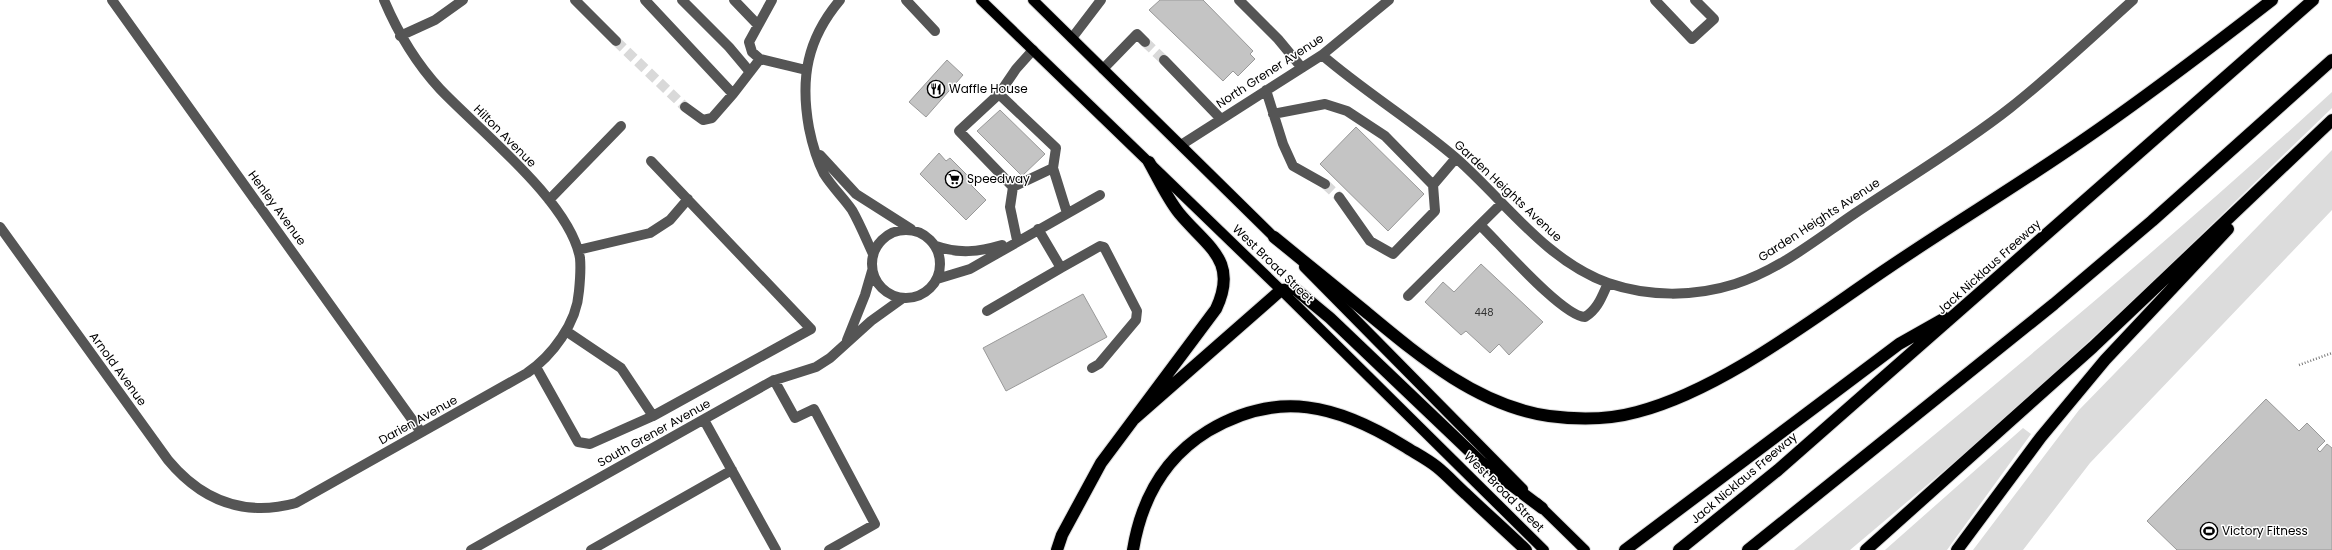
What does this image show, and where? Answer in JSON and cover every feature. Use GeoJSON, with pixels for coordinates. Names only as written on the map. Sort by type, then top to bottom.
{"type":"FeatureCollection","features":[{"type":"Feature","properties":{"kind":"highway"},"geometry":{"type":"LineString","coordinates":[[1274,237],[1390,332],[1428,361],[1472,390],[1506,406],[1546,416],[1582,419],[1608,418],[1639,412],[1703,386],[1769,347],[1970,213],[2065,152],[2170,79],[2272,0]]}},
{"type":"Feature","properties":{"kind":"highway","name":"Jack Nicklaus Freeway"},"geometry":{"type":"LineString","coordinates":[[1679,550],[1778,470],[2313,0]]}},
{"type":"Feature","properties":{"kind":"highway"},"geometry":{"type":"LineString","coordinates":[[1748,550],[2054,304],[2152,221],[2332,60]]}},
{"type":"Feature","properties":{"kind":"highway"},"geometry":{"type":"LineString","coordinates":[[1866,550],[2093,347],[2332,120]]}},
{"type":"Feature","properties":{"kind":"highway"},"geometry":{"type":"LineString","coordinates":[[1957,550],[2041,437],[2105,360],[2318,134]]}},
{"type":"Feature","properties":{"kind":"highway"},"geometry":{"type":"LineString","coordinates":[[1057,550],[1062,535],[1102,463],[1216,309],[1222,296],[1225,283],[1222,265],[1214,252],[1177,211],[1149,162]]}},
{"type":"Feature","properties":{"kind":"highway"},"geometry":{"type":"LineString","coordinates":[[1134,419],[1281,290],[1295,289],[1313,303],[1481,462],[1542,508]]}},
{"type":"Feature","properties":{"kind":"highway"},"geometry":{"type":"LineString","coordinates":[[1625,550],[1899,344],[1967,305]]}},
{"type":"Feature","properties":{"kind":"highway"},"geometry":{"type":"LineString","coordinates":[[1133,550],[1137,525],[1147,499],[1162,475],[1180,454],[1202,435],[1226,420],[1253,411],[1284,405],[1334,411],[1377,429],[1437,467],[1526,550]]}},
{"type":"Feature","properties":{"kind":"main road","name":"West Broad Street"},"geometry":{"type":"LineString","coordinates":[[981,0],[1281,290],[1544,550]]}},
{"type":"Feature","properties":{"kind":"main road","name":"West Broad Street"},"geometry":{"type":"LineString","coordinates":[[1033,0],[1274,237],[1542,508],[1586,550]]}},
{"type":"Feature","properties":{"kind":"street","name":"Henley Avenue"},"geometry":{"type":"LineString","coordinates":[[112,0],[421,432]]}},
{"type":"Feature","properties":{"kind":"street","name":"Hilton Avenue"},"geometry":{"type":"LineString","coordinates":[[384,0],[400,36],[440,88],[549,200],[568,226],[580,259],[579,300]]}},
{"type":"Feature","properties":{"kind":"street"},"geometry":{"type":"LineString","coordinates":[[400,36],[435,20],[463,0]]}},
{"type":"Feature","properties":{"kind":"street"},"geometry":{"type":"LineString","coordinates":[[575,0],[616,41]]}},
{"type":"Feature","properties":{"kind":"street"},"geometry":{"type":"LineString","coordinates":[[645,0],[733,94]]}},
{"type":"Feature","properties":{"kind":"street"},"geometry":{"type":"LineString","coordinates":[[682,0],[729,47],[750,72]]}},
{"type":"Feature","properties":{"kind":"street"},"geometry":{"type":"LineString","coordinates":[[734,0],[758,25]]}},
{"type":"Feature","properties":{"kind":"street"},"geometry":{"type":"LineString","coordinates":[[772,0],[750,42],[752,52],[760,59],[806,70]]}},
{"type":"Feature","properties":{"kind":"street"},"geometry":{"type":"LineString","coordinates":[[840,0],[818,31],[808,56],[804,85],[806,109],[813,145],[824,172],[834,190],[851,209],[873,254]]}},
{"type":"Feature","properties":{"kind":"street"},"geometry":{"type":"LineString","coordinates":[[906,0],[935,31]]}},
{"type":"Feature","properties":{"kind":"street"},"geometry":{"type":"LineString","coordinates":[[1072,38],[1101,0]]}},
{"type":"Feature","properties":{"kind":"street"},"geometry":{"type":"LineString","coordinates":[[1239,0],[1278,39],[1302,68]]}},
{"type":"Feature","properties":{"kind":"street","name":"North Grener Avenue"},"geometry":{"type":"LineString","coordinates":[[1181,145],[1322,55],[1389,0]]}},
{"type":"Feature","properties":{"kind":"street"},"geometry":{"type":"LineString","coordinates":[[1656,0],[1692,39],[1714,19],[1695,0]]}},
{"type":"Feature","properties":{"kind":"street","name":"Garden Heights Avenue"},"geometry":{"type":"LineString","coordinates":[[1322,55],[1456,158],[1502,203],[1558,255],[1569,263],[1608,283],[1655,293],[1687,293],[1736,284],[1761,273],[1808,245],[2009,109],[2133,0]]}},
{"type":"Feature","properties":{"kind":"street"},"geometry":{"type":"LineString","coordinates":[[1103,69],[1137,34],[1145,42]]}},
{"type":"Feature","properties":{"kind":"street"},"geometry":{"type":"LineString","coordinates":[[1013,187],[959,132],[999,94],[1016,69],[1033,50]]}},
{"type":"Feature","properties":{"kind":"street"},"geometry":{"type":"LineString","coordinates":[[685,107],[703,120],[712,118],[760,59]]}},
{"type":"Feature","properties":{"kind":"street"},"geometry":{"type":"LineString","coordinates":[[1164,60],[1221,119]]}},
{"type":"Feature","properties":{"kind":"street"},"geometry":{"type":"LineString","coordinates":[[1266,90],[1283,144],[1293,166],[1325,184]]}},
{"type":"Feature","properties":{"kind":"street"},"geometry":{"type":"LineString","coordinates":[[999,94],[1056,148],[1053,168],[1067,213]]}},
{"type":"Feature","properties":{"kind":"street"},"geometry":{"type":"LineString","coordinates":[[1274,114],[1324,104],[1347,111],[1385,136],[1433,185],[1436,211],[1392,254],[1370,241],[1339,198]]}},
{"type":"Feature","properties":{"kind":"street"},"geometry":{"type":"LineString","coordinates":[[549,200],[621,126]]}},
{"type":"Feature","properties":{"kind":"street"},"geometry":{"type":"LineString","coordinates":[[813,145],[833,170],[856,194],[928,237],[936,246],[940,256],[940,268],[937,280],[930,289],[920,295],[904,298],[888,293],[880,286],[872,270],[873,254],[877,245],[884,236],[894,231],[914,230]]}},
{"type":"Feature","properties":{"kind":"street"},"geometry":{"type":"LineString","coordinates":[[1433,185],[1456,158]]}},
{"type":"Feature","properties":{"kind":"street"},"geometry":{"type":"LineString","coordinates":[[536,367],[578,442],[590,444],[653,416],[811,329],[650,161]]}},
{"type":"Feature","properties":{"kind":"street"},"geometry":{"type":"LineString","coordinates":[[1013,187],[1053,168]]}},
{"type":"Feature","properties":{"kind":"street"},"geometry":{"type":"LineString","coordinates":[[1013,187],[1010,207],[1018,240]]}},
{"type":"Feature","properties":{"kind":"street"},"geometry":{"type":"LineString","coordinates":[[937,280],[970,269],[1018,240],[1100,195]]}},
{"type":"Feature","properties":{"kind":"street"},"geometry":{"type":"LineString","coordinates":[[578,250],[650,233],[670,220],[688,199]]}},
{"type":"Feature","properties":{"kind":"street"},"geometry":{"type":"LineString","coordinates":[[1408,296],[1502,203]]}},
{"type":"Feature","properties":{"kind":"street"},"geometry":{"type":"LineString","coordinates":[[1480,225],[1555,299],[1573,314],[1585,317],[1592,312],[1598,305],[1608,283]]}},
{"type":"Feature","properties":{"kind":"street","name":"Arnold Avenue"},"geometry":{"type":"LineString","coordinates":[[0,227],[172,465],[202,492],[234,505]]}},
{"type":"Feature","properties":{"kind":"street"},"geometry":{"type":"LineString","coordinates":[[1038,229],[1061,268]]}},
{"type":"Feature","properties":{"kind":"street"},"geometry":{"type":"LineString","coordinates":[[936,246],[950,250],[969,252],[1018,240]]}},
{"type":"Feature","properties":{"kind":"street"},"geometry":{"type":"LineString","coordinates":[[986,311],[1102,246],[1137,311],[1136,320],[1099,364],[1092,368]]}},
{"type":"Feature","properties":{"kind":"street","name":"South Grener Avenue"},"geometry":{"type":"LineString","coordinates":[[847,340],[866,295],[872,270]]}},
{"type":"Feature","properties":{"kind":"street","name":"South Grener Avenue"},"geometry":{"type":"LineString","coordinates":[[471,550],[774,380],[816,367],[830,358],[847,340],[892,304],[904,298]]}},
{"type":"Feature","properties":{"kind":"street","name":"Darien Avenue"},"geometry":{"type":"LineString","coordinates":[[234,505],[265,509],[296,503],[475,403],[536,367],[566,331],[579,300]]}},
{"type":"Feature","properties":{"kind":"street"},"geometry":{"type":"LineString","coordinates":[[566,331],[621,368],[653,416]]}},
{"type":"Feature","properties":{"kind":"street"},"geometry":{"type":"LineString","coordinates":[[774,380],[795,418],[814,409],[875,524],[829,550]]}},
{"type":"Feature","properties":{"kind":"street"},"geometry":{"type":"LineString","coordinates":[[704,420],[776,550]]}},
{"type":"Feature","properties":{"kind":"street"},"geometry":{"type":"LineString","coordinates":[[591,550],[732,470]]}},
{"type":"Feature","properties":{"kind":"path"},"geometry":{"type":"LineString","coordinates":[[2299,365],[2332,353]]}},
{"type":"Feature","properties":{"kind":"shaded area"},"geometry":{"type":"Polygon","coordinates":[[[2332,92],[2332,108],[2146,288],[2003,421],[1850,550],[1794,550],[2134,268],[2332,92]]]}},
{"type":"Feature","properties":{"kind":"shaded area"},"geometry":{"type":"Polygon","coordinates":[[[2332,150],[2332,210],[2090,463],[2023,550],[1973,550],[2079,410],[2332,150]]]}},
{"type":"Feature","properties":{"kind":"shaded area"},"geometry":{"type":"Polygon","coordinates":[[[2023,428],[2031,434],[1947,550],[1885,550],[2023,428]]]}},
{"type":"Feature","properties":{"kind":"building"},"geometry":{"type":"Polygon","coordinates":[[[1160,0],[1203,0],[1253,51],[1250,54],[1255,59],[1238,76],[1233,71],[1223,81],[1149,10],[1160,0]]]}},
{"type":"Feature","properties":{"kind":"building","name":"Waffle House"},"geometry":{"type":"Polygon","coordinates":[[[947,60],[963,75],[926,117],[909,102],[947,60]]]}},
{"type":"Feature","properties":{"kind":"building"},"geometry":{"type":"Polygon","coordinates":[[[1000,110],[1045,154],[1022,176],[977,131],[1000,110]]]}},
{"type":"Feature","properties":{"kind":"building"},"geometry":{"type":"Polygon","coordinates":[[[1356,127],[1424,194],[1388,231],[1320,164],[1356,127]]]}},
{"type":"Feature","properties":{"kind":"building"},"geometry":{"type":"Polygon","coordinates":[[[939,153],[946,161],[950,158],[974,182],[971,185],[986,200],[966,220],[920,174],[939,153]]]}},
{"type":"Feature","properties":{"kind":"building"},"geometry":{"type":"Polygon","coordinates":[[[1481,264],[1543,322],[1509,355],[1499,344],[1490,353],[1466,331],[1461,335],[1425,302],[1443,282],[1454,292],[1481,264]]]}},
{"type":"Feature","properties":{"kind":"building"},"geometry":{"type":"Polygon","coordinates":[[[1083,294],[1107,337],[1006,391],[983,348],[1083,294]]]}},
{"type":"Feature","properties":{"kind":"building"},"geometry":{"type":"Polygon","coordinates":[[[2266,399],[2299,431],[2307,423],[2325,441],[2317,449],[2320,452],[2327,444],[2332,448],[2332,550],[2177,550],[2147,521],[2266,399]]]}},
{"type":"Feature","properties":{"kind":"tunnel"},"geometry":{"type":"LineString","coordinates":[[616,41],[685,107]]}},
{"type":"Feature","properties":{"kind":"tunnel"},"geometry":{"type":"LineString","coordinates":[[1145,42],[1164,60]]}},
{"type":"Feature","properties":{"kind":"tunnel"},"geometry":{"type":"LineString","coordinates":[[1325,184],[1339,197]]}},
{"type":"Feature","properties":{"kind":"place","name":"Waffle House"},"geometry":{"type":"Point","coordinates":[936,89]}},
{"type":"Feature","properties":{"kind":"place","name":"Speedway"},"geometry":{"type":"Point","coordinates":[954,179]}},
{"type":"Feature","properties":{"kind":"place","name":"Victory Fitness"},"geometry":{"type":"Point","coordinates":[2209,531]}}]}
